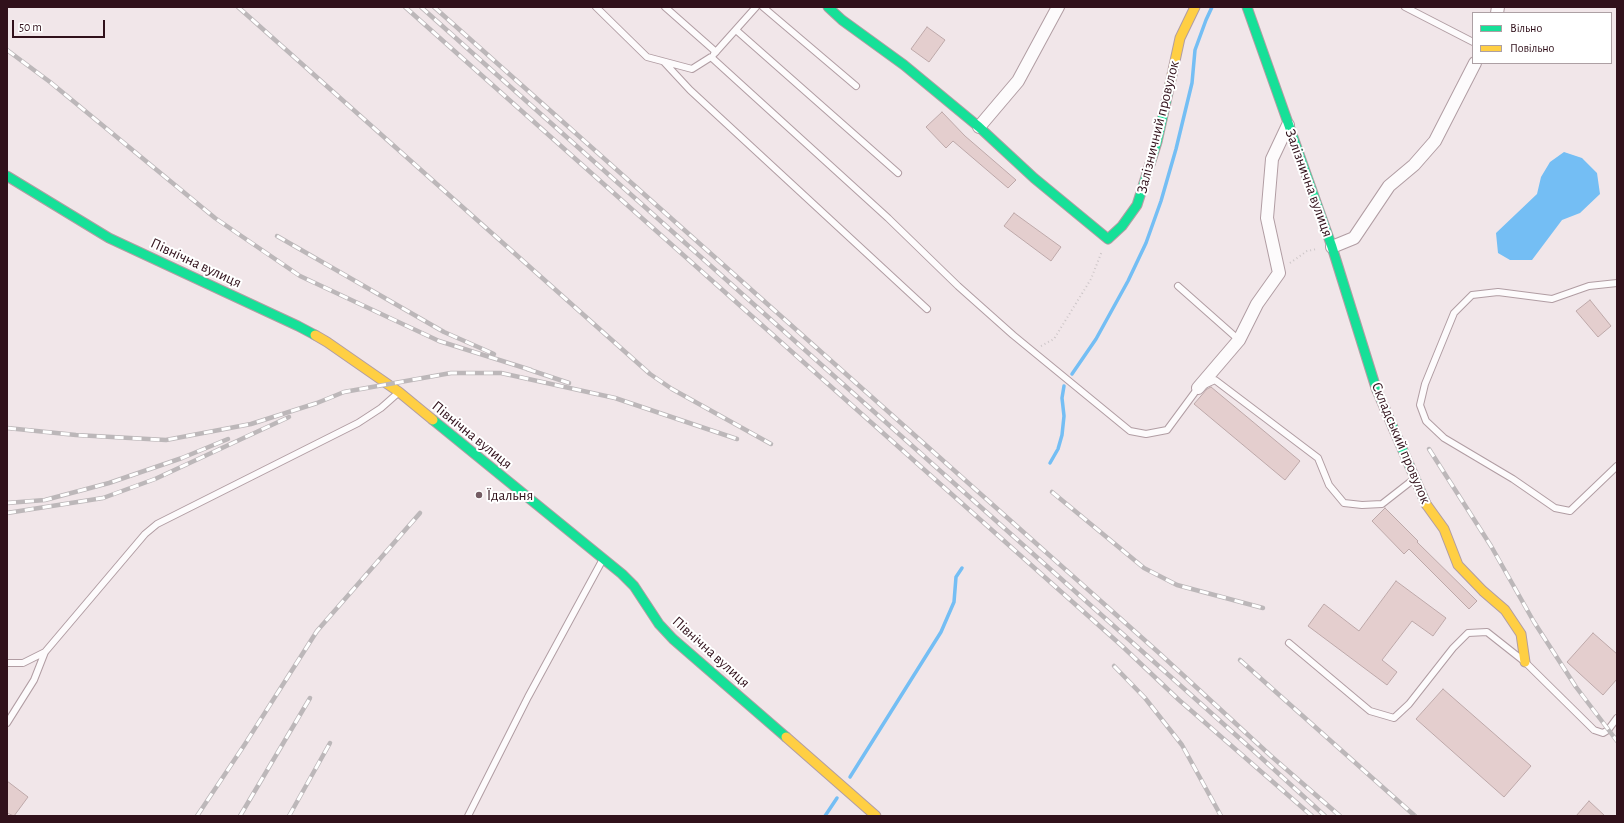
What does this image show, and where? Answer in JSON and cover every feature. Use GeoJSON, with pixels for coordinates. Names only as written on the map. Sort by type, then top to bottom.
{"type":"FeatureCollection","features":[{"type":"Feature","properties":{"kind":"street"},"geometry":{"type":"LineString","coordinates":[[828,7],[842,20],[904,65],[979,127],[1034,178],[1108,239]]}},
{"type":"Feature","properties":{"kind":"street"},"geometry":{"type":"LineString","coordinates":[[979,127],[1018,81],[1058,7]]}},
{"type":"Feature","properties":{"kind":"street","name":"Залізничний провулок"},"geometry":{"type":"LineString","coordinates":[[1108,239],[1122,226],[1138,205],[1157,142],[1180,38],[1195,7]]}},
{"type":"Feature","properties":{"kind":"street","name":"Залізнична вулиця"},"geometry":{"type":"LineString","coordinates":[[1247,7],[1332,247],[1354,238],[1390,186],[1414,165],[1435,141],[1474,64]]}},
{"type":"Feature","properties":{"kind":"street"},"geometry":{"type":"LineString","coordinates":[[1198,388],[1239,340],[1257,304],[1278,273],[1267,218],[1272,160],[1288,125]]}},
{"type":"Feature","properties":{"kind":"street","name":"Північна вулиця"},"geometry":{"type":"LineString","coordinates":[[7,176],[109,238],[310,333],[334,347],[399,392],[478,458],[604,558],[634,586],[659,624],[673,639],[876,816]]}},
{"type":"Feature","properties":{"kind":"street","name":"Складський провулок"},"geometry":{"type":"LineString","coordinates":[[1332,247],[1376,388],[1416,478],[1425,502],[1444,529],[1458,565],[1483,591],[1505,610],[1521,634],[1525,662]]}},
{"type":"Feature","properties":{"kind":"lane"},"geometry":{"type":"LineString","coordinates":[[596,7],[647,57],[692,69],[713,55],[756,7]]}},
{"type":"Feature","properties":{"kind":"lane"},"geometry":{"type":"LineString","coordinates":[[665,7],[713,55],[888,218],[958,286],[1032,351],[1130,431],[1146,434],[1167,430],[1198,388],[1215,380],[1318,458],[1329,485],[1344,503],[1362,505],[1382,504],[1416,478]]}},
{"type":"Feature","properties":{"kind":"lane"},"geometry":{"type":"LineString","coordinates":[[764,7],[856,86]]}},
{"type":"Feature","properties":{"kind":"lane"},"geometry":{"type":"LineString","coordinates":[[1405,7],[1472,41]]}},
{"type":"Feature","properties":{"kind":"lane"},"geometry":{"type":"LineString","coordinates":[[736,30],[898,173]]}},
{"type":"Feature","properties":{"kind":"lane"},"geometry":{"type":"LineString","coordinates":[[664,62],[690,90],[927,309]]}},
{"type":"Feature","properties":{"kind":"lane"},"geometry":{"type":"LineString","coordinates":[[1617,283],[1589,286],[1552,299],[1498,292],[1472,295],[1454,313],[1425,384],[1420,404],[1426,421],[1444,438],[1513,479],[1555,508],[1570,511],[1617,466]]}},
{"type":"Feature","properties":{"kind":"lane"},"geometry":{"type":"LineString","coordinates":[[1178,286],[1239,340]]}},
{"type":"Feature","properties":{"kind":"lane"},"geometry":{"type":"LineString","coordinates":[[7,723],[34,680],[45,652],[145,534],[157,524],[358,423],[381,408],[399,392]]}},
{"type":"Feature","properties":{"kind":"lane"},"geometry":{"type":"LineString","coordinates":[[468,816],[528,697],[604,558]]}},
{"type":"Feature","properties":{"kind":"lane"},"geometry":{"type":"LineString","coordinates":[[1289,643],[1370,711],[1394,718],[1409,704],[1453,648],[1468,634],[1487,632],[1525,662],[1594,730],[1603,733],[1608,730],[1617,718]]}},
{"type":"Feature","properties":{"kind":"lane"},"geometry":{"type":"LineString","coordinates":[[7,663],[23,663],[45,652]]}},
{"type":"Feature","properties":{"kind":"path"},"geometry":{"type":"LineString","coordinates":[[1032,351],[1054,339],[1091,279],[1108,239]]}},
{"type":"Feature","properties":{"kind":"path"},"geometry":{"type":"LineString","coordinates":[[1278,273],[1293,260],[1307,251],[1332,247]]}},
{"type":"Feature","properties":{"kind":"water"},"geometry":{"type":"Polygon","coordinates":[[[1564,152],[1582,158],[1597,173],[1600,194],[1580,213],[1562,220],[1532,260],[1510,260],[1498,253],[1496,233],[1537,194],[1541,177],[1550,162],[1564,152]]]}},
{"type":"Feature","properties":{"kind":"building"},"geometry":{"type":"Polygon","coordinates":[[[927,27],[945,40],[929,62],[911,49],[927,27]]]}},
{"type":"Feature","properties":{"kind":"building"},"geometry":{"type":"Polygon","coordinates":[[[942,112],[965,136],[1016,180],[1008,188],[953,141],[946,148],[926,127],[942,112]]]}},
{"type":"Feature","properties":{"kind":"building"},"geometry":{"type":"Polygon","coordinates":[[[1014,213],[1061,247],[1051,261],[1004,226],[1014,213]]]}},
{"type":"Feature","properties":{"kind":"building"},"geometry":{"type":"Polygon","coordinates":[[[1590,300],[1611,326],[1598,337],[1576,311],[1590,300]]]}},
{"type":"Feature","properties":{"kind":"building"},"geometry":{"type":"Polygon","coordinates":[[[1211,387],[1300,461],[1285,480],[1194,404],[1207,389],[1211,387]]]}},
{"type":"Feature","properties":{"kind":"building"},"geometry":{"type":"Polygon","coordinates":[[[1385,508],[1477,601],[1469,609],[1409,549],[1404,554],[1372,521],[1385,508]]]}},
{"type":"Feature","properties":{"kind":"building"},"geometry":{"type":"Polygon","coordinates":[[[1396,581],[1446,618],[1433,636],[1412,621],[1382,660],[1397,672],[1387,685],[1308,626],[1324,604],[1359,631],[1396,581]]]}},
{"type":"Feature","properties":{"kind":"building"},"geometry":{"type":"Polygon","coordinates":[[[1593,633],[1617,654],[1617,679],[1603,695],[1567,662],[1593,633]]]}},
{"type":"Feature","properties":{"kind":"building"},"geometry":{"type":"Polygon","coordinates":[[[1443,689],[1531,766],[1504,797],[1416,719],[1443,689]]]}},
{"type":"Feature","properties":{"kind":"building"},"geometry":{"type":"Polygon","coordinates":[[[7,781],[28,797],[14,816],[7,813],[7,781]]]}},
{"type":"Feature","properties":{"kind":"building"},"geometry":{"type":"Polygon","coordinates":[[[1589,801],[1605,816],[1576,816],[1589,801]]]}},
{"type":"Feature","properties":{"kind":"waterway"},"geometry":{"type":"LineString","coordinates":[[1072,374],[1096,339],[1128,281],[1146,243],[1161,201],[1176,149],[1192,83],[1195,50],[1212,7]]}},
{"type":"Feature","properties":{"kind":"waterway"},"geometry":{"type":"LineString","coordinates":[[1050,463],[1058,449],[1062,435],[1064,416],[1062,398],[1064,386]]}},
{"type":"Feature","properties":{"kind":"waterway"},"geometry":{"type":"LineString","coordinates":[[850,777],[941,632],[954,602],[956,577],[962,568]]}},
{"type":"Feature","properties":{"kind":"waterway"},"geometry":{"type":"LineString","coordinates":[[825,816],[837,798]]}},
{"type":"Feature","properties":{"kind":"railway"},"geometry":{"type":"LineString","coordinates":[[238,7],[650,374],[672,389],[771,444]]}},
{"type":"Feature","properties":{"kind":"railway"},"geometry":{"type":"LineString","coordinates":[[405,7],[1122,646],[1179,700],[1312,816]]}},
{"type":"Feature","properties":{"kind":"railway"},"geometry":{"type":"LineString","coordinates":[[421,7],[1325,816]]}},
{"type":"Feature","properties":{"kind":"railway"},"geometry":{"type":"LineString","coordinates":[[434,7],[1158,652],[1271,756],[1340,816]]}},
{"type":"Feature","properties":{"kind":"railway"},"geometry":{"type":"LineString","coordinates":[[7,50],[50,82],[215,218],[300,276],[439,341],[531,370]]}},
{"type":"Feature","properties":{"kind":"railway"},"geometry":{"type":"LineString","coordinates":[[277,236],[444,332],[494,354]]}},
{"type":"Feature","properties":{"kind":"railway"},"geometry":{"type":"LineString","coordinates":[[527,369],[569,383]]}},
{"type":"Feature","properties":{"kind":"railway"},"geometry":{"type":"LineString","coordinates":[[7,428],[76,435],[166,440],[251,424],[317,403],[344,392],[451,373],[501,373],[615,398],[737,439]]}},
{"type":"Feature","properties":{"kind":"railway"},"geometry":{"type":"LineString","coordinates":[[7,513],[103,498],[155,479],[289,417]]}},
{"type":"Feature","properties":{"kind":"railway"},"geometry":{"type":"LineString","coordinates":[[7,503],[45,500],[109,483],[182,458],[228,439]]}},
{"type":"Feature","properties":{"kind":"railway"},"geometry":{"type":"LineString","coordinates":[[1429,449],[1491,546],[1534,622],[1576,687],[1617,741]]}},
{"type":"Feature","properties":{"kind":"railway"},"geometry":{"type":"LineString","coordinates":[[1052,492],[1144,568],[1177,585],[1263,608]]}},
{"type":"Feature","properties":{"kind":"railway"},"geometry":{"type":"LineString","coordinates":[[197,816],[317,631],[420,513]]}},
{"type":"Feature","properties":{"kind":"railway"},"geometry":{"type":"LineString","coordinates":[[1240,660],[1415,816]]}},
{"type":"Feature","properties":{"kind":"railway"},"geometry":{"type":"LineString","coordinates":[[1114,666],[1145,698],[1182,745],[1221,816]]}},
{"type":"Feature","properties":{"kind":"railway"},"geometry":{"type":"LineString","coordinates":[[240,816],[310,698]]}},
{"type":"Feature","properties":{"kind":"railway"},"geometry":{"type":"LineString","coordinates":[[289,816],[330,743]]}},
{"type":"Feature","properties":{"kind":"traffic: fast"},"geometry":{"type":"LineString","coordinates":[[828,7],[842,20],[904,65],[979,127],[1034,178],[1108,239],[1122,226],[1137,205],[1157,142],[1170,84]]}},
{"type":"Feature","properties":{"kind":"traffic: fast"},"geometry":{"type":"LineString","coordinates":[[1247,7],[1332,247],[1376,388],[1426,504]]}},
{"type":"Feature","properties":{"kind":"traffic: fast"},"geometry":{"type":"LineString","coordinates":[[7,176],[109,238],[315,335]]}},
{"type":"Feature","properties":{"kind":"traffic: fast"},"geometry":{"type":"LineString","coordinates":[[433,420],[622,574],[634,586],[659,624],[673,639],[786,737]]}},
{"type":"Feature","properties":{"kind":"traffic: slow"},"geometry":{"type":"LineString","coordinates":[[1170,84],[1180,38],[1195,7]]}},
{"type":"Feature","properties":{"kind":"traffic: slow"},"geometry":{"type":"LineString","coordinates":[[315,335],[399,392],[433,420]]}},
{"type":"Feature","properties":{"kind":"traffic: slow"},"geometry":{"type":"LineString","coordinates":[[1426,504],[1444,529],[1458,565],[1483,591],[1505,610],[1521,634],[1525,662]]}},
{"type":"Feature","properties":{"kind":"traffic: slow"},"geometry":{"type":"LineString","coordinates":[[786,737],[876,816]]}},
{"type":"Feature","properties":{"kind":"place","name":"Їдальня"},"geometry":{"type":"Point","coordinates":[479,495]}}]}
